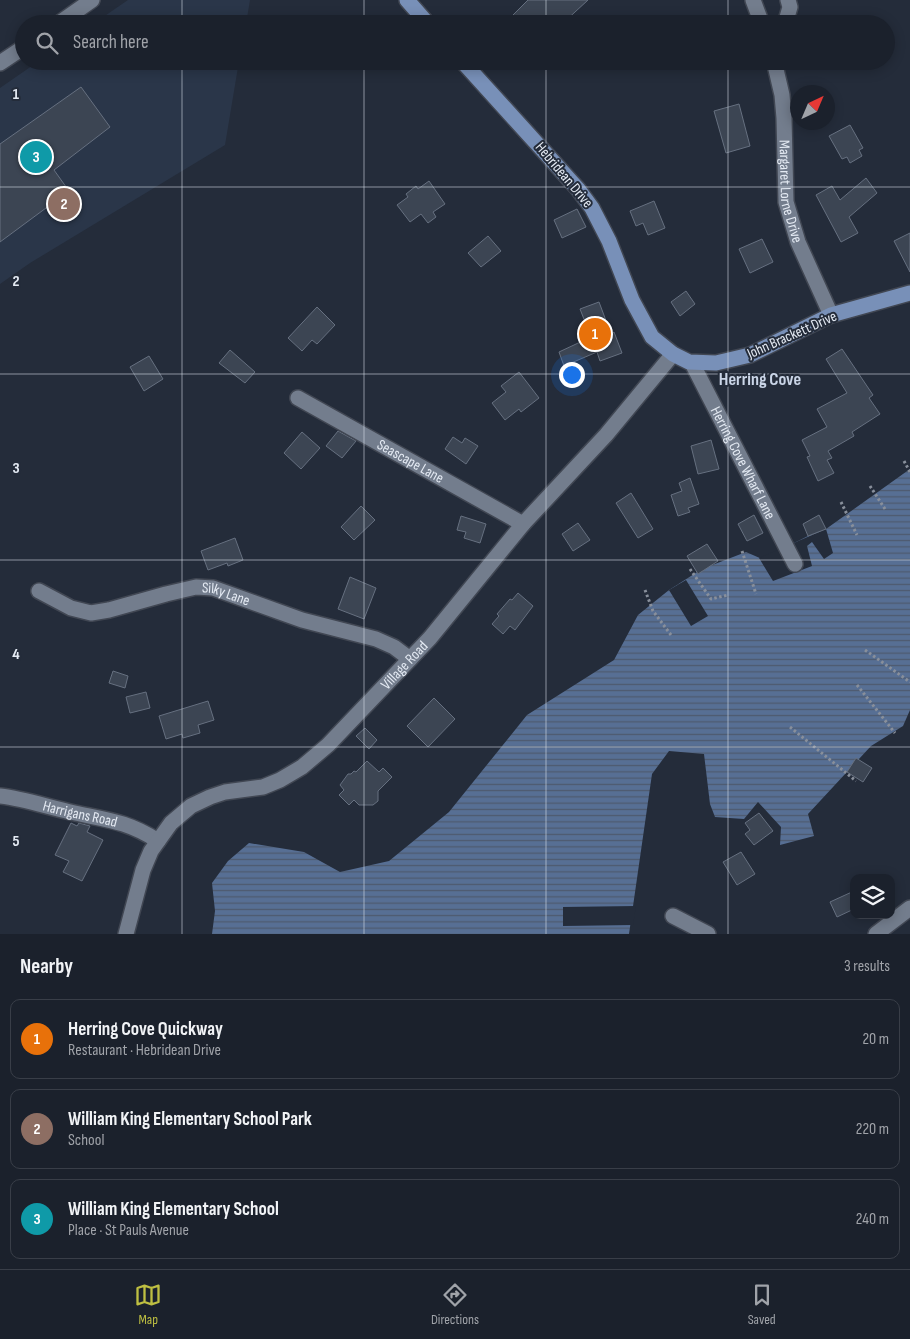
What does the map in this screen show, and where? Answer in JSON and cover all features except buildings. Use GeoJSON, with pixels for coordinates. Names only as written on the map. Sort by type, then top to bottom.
{"type":"FeatureCollection","features":[{"type":"Feature","properties":{"kind":"main road"},"geometry":{"type":"LineString","coordinates":[[407,0],[420,15]]}},
{"type":"Feature","properties":{"kind":"main road","name":"Hebridean Drive"},"geometry":{"type":"LineString","coordinates":[[470,70],[578,188],[609,241],[632,300],[643,321],[652,336],[673,354]]}},
{"type":"Feature","properties":{"kind":"main road","name":"John Brackett Drive"},"geometry":{"type":"LineString","coordinates":[[673,354],[692,363],[716,362],[750,355],[831,315],[910,293]]}},
{"type":"Feature","properties":{"kind":"street"},"geometry":{"type":"LineString","coordinates":[[71,15],[92,0]]}},
{"type":"Feature","properties":{"kind":"street"},"geometry":{"type":"LineString","coordinates":[[753,0],[759,15]]}},
{"type":"Feature","properties":{"kind":"street"},"geometry":{"type":"LineString","coordinates":[[787,15],[790,6],[788,0]]}},
{"type":"Feature","properties":{"kind":"street"},"geometry":{"type":"LineString","coordinates":[[0,64],[15,53]]}},
{"type":"Feature","properties":{"kind":"street","name":"Margaret Lorne Drive"},"geometry":{"type":"LineString","coordinates":[[776,70],[782,95],[784,118],[786,202],[798,242],[831,315]]}},
{"type":"Feature","properties":{"kind":"street","name":"Village Road"},"geometry":{"type":"LineString","coordinates":[[126,934],[143,870],[151,851],[178,816],[200,801],[225,792],[263,787],[280,780],[302,767],[342,731],[430,638],[523,524],[606,435],[673,354]]}},
{"type":"Feature","properties":{"kind":"street","name":"Herring Cove Wharf Lane"},"geometry":{"type":"LineString","coordinates":[[692,363],[794,564]]}},
{"type":"Feature","properties":{"kind":"street","name":"Seascape Lane"},"geometry":{"type":"LineString","coordinates":[[298,398],[523,524]]}},
{"type":"Feature","properties":{"kind":"street","name":"Silky Lane"},"geometry":{"type":"LineString","coordinates":[[39,591],[71,608],[91,613],[188,589],[213,588],[302,620],[376,639],[394,647],[410,659]]}},
{"type":"Feature","properties":{"kind":"street","name":"Harrigans Road"},"geometry":{"type":"LineString","coordinates":[[0,796],[76,814],[113,820],[142,831],[158,840]]}},
{"type":"Feature","properties":{"kind":"street"},"geometry":{"type":"LineString","coordinates":[[876,934],[910,908]]}},
{"type":"Feature","properties":{"kind":"street"},"geometry":{"type":"LineString","coordinates":[[673,916],[708,934]]}},
{"type":"Feature","properties":{"kind":"path"},"geometry":{"type":"LineString","coordinates":[[904,461],[910,472]]}},
{"type":"Feature","properties":{"kind":"path"},"geometry":{"type":"LineString","coordinates":[[870,486],[885,509]]}},
{"type":"Feature","properties":{"kind":"path"},"geometry":{"type":"LineString","coordinates":[[841,502],[858,535]]}},
{"type":"Feature","properties":{"kind":"path"},"geometry":{"type":"LineString","coordinates":[[742,551],[756,594]]}},
{"type":"Feature","properties":{"kind":"path"},"geometry":{"type":"LineString","coordinates":[[690,570],[711,599],[728,595]]}},
{"type":"Feature","properties":{"kind":"path"},"geometry":{"type":"LineString","coordinates":[[645,590],[653,611],[671,635]]}},
{"type":"Feature","properties":{"kind":"path"},"geometry":{"type":"LineString","coordinates":[[865,650],[910,682]]}},
{"type":"Feature","properties":{"kind":"path"},"geometry":{"type":"LineString","coordinates":[[857,685],[895,733]]}},
{"type":"Feature","properties":{"kind":"path"},"geometry":{"type":"LineString","coordinates":[[790,727],[856,781]]}},
{"type":"Feature","properties":{"kind":"shaded area"},"geometry":{"type":"Polygon","coordinates":[[[128,0],[250,0],[248,15],[106,15],[128,0]]]}},
{"type":"Feature","properties":{"kind":"shaded area"},"geometry":{"type":"Polygon","coordinates":[[[26,70],[238,70],[225,145],[30,263],[0,284],[0,88],[26,70]]]}},
{"type":"Feature","properties":{"kind":"water"},"geometry":{"type":"Polygon","coordinates":[[[910,469],[910,710],[903,726],[871,746],[808,814],[814,836],[780,845],[781,827],[758,802],[744,819],[715,817],[710,804],[704,754],[669,751],[652,774],[629,934],[212,934],[215,911],[212,883],[228,861],[249,843],[304,852],[340,872],[389,861],[449,812],[527,715],[614,660],[638,615],[669,590],[702,569],[746,552],[762,559],[826,529],[910,469]]]}},
{"type":"Feature","properties":{"kind":"pier"},"geometry":{"type":"Polygon","coordinates":[[[826,529],[833,553],[824,559],[812,542],[807,546],[812,566],[773,581],[759,558],[826,529]]]}},
{"type":"Feature","properties":{"kind":"pier"},"geometry":{"type":"Polygon","coordinates":[[[686,580],[708,616],[691,626],[669,590],[686,580]]]}},
{"type":"Feature","properties":{"kind":"pier"},"geometry":{"type":"Polygon","coordinates":[[[636,906],[633,925],[563,926],[563,907],[636,906]]]}},
{"type":"Feature","properties":{"kind":"place","name":"William King Elementary School"},"geometry":{"type":"Point","coordinates":[36,157]}},
{"type":"Feature","properties":{"kind":"place","name":"William King Elementary School Park"},"geometry":{"type":"Point","coordinates":[64,204]}},
{"type":"Feature","properties":{"kind":"place","name":"Herring Cove Quickway"},"geometry":{"type":"Point","coordinates":[595,334]}},
{"type":"Feature","properties":{"kind":"district","name":"Herring Cove"},"geometry":{"type":"Point","coordinates":[760,379]}}]}
